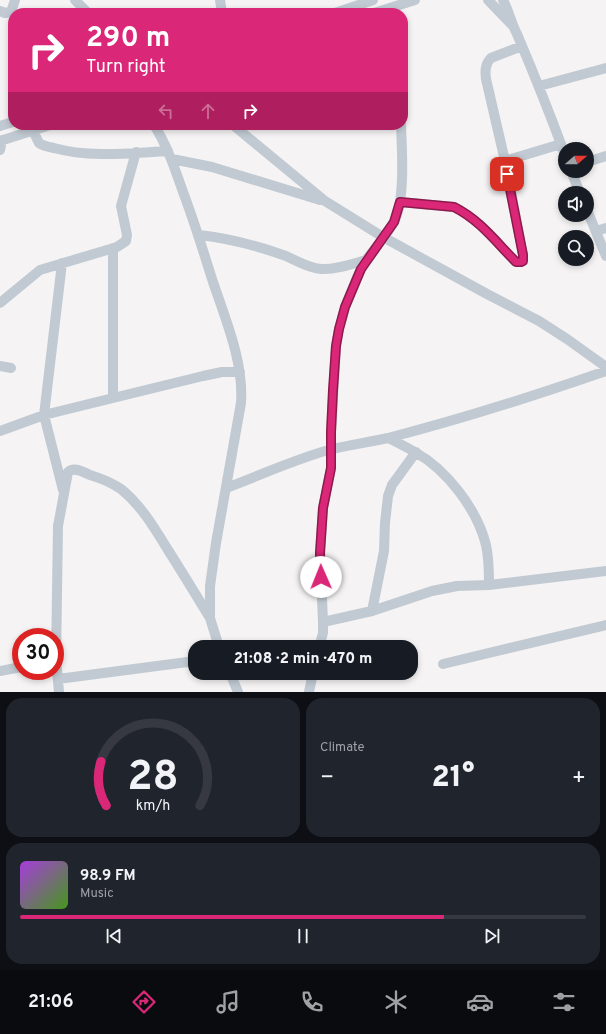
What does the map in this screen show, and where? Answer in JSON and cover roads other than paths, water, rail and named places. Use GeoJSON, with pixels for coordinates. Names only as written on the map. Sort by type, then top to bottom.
{"type":"FeatureCollection","features":[{"type":"Feature","properties":{"kind":"street"},"geometry":{"type":"LineString","coordinates":[[76,0],[83,8]]}},
{"type":"Feature","properties":{"kind":"street"},"geometry":{"type":"LineString","coordinates":[[347,4],[373,0]]}},
{"type":"Feature","properties":{"kind":"street"},"geometry":{"type":"LineString","coordinates":[[401,8],[415,0]]}},
{"type":"Feature","properties":{"kind":"street"},"geometry":{"type":"LineString","coordinates":[[488,0],[513,26]]}},
{"type":"Feature","properties":{"kind":"street"},"geometry":{"type":"LineString","coordinates":[[503,0],[510,14],[513,26],[539,86],[560,142]]}},
{"type":"Feature","properties":{"kind":"street"},"geometry":{"type":"LineString","coordinates":[[400,202],[454,207],[477,222],[516,262],[523,261],[485,71],[488,61],[491,58],[522,46]]}},
{"type":"Feature","properties":{"kind":"street"},"geometry":{"type":"LineString","coordinates":[[539,86],[606,68]]}},
{"type":"Feature","properties":{"kind":"street"},"geometry":{"type":"LineString","coordinates":[[1,144],[27,130]]}},
{"type":"Feature","properties":{"kind":"street"},"geometry":{"type":"LineString","coordinates":[[32,130],[37,141],[41,144],[61,150],[79,153],[103,154],[136,152],[170,155],[325,202]]}},
{"type":"Feature","properties":{"kind":"street"},"geometry":{"type":"LineString","coordinates":[[158,130],[170,155],[199,235],[233,346],[240,372],[242,389],[241,403],[216,543],[210,586],[210,618]]}},
{"type":"Feature","properties":{"kind":"street"},"geometry":{"type":"LineString","coordinates":[[239,130],[325,202],[383,238],[539,321],[568,339],[606,367]]}},
{"type":"Feature","properties":{"kind":"street"},"geometry":{"type":"LineString","coordinates":[[321,640],[323,633],[323,622],[320,553],[323,508],[331,468],[333,390],[338,338],[345,307],[357,277],[366,260],[394,222],[400,202],[402,156],[401,130]]}},
{"type":"Feature","properties":{"kind":"street"},"geometry":{"type":"LineString","coordinates":[[504,161],[558,145]]}},
{"type":"Feature","properties":{"kind":"street"},"geometry":{"type":"LineString","coordinates":[[0,303],[40,270],[123,244],[127,239],[121,206],[136,152]]}},
{"type":"Feature","properties":{"kind":"street"},"geometry":{"type":"LineString","coordinates":[[594,160],[606,156]]}},
{"type":"Feature","properties":{"kind":"street"},"geometry":{"type":"LineString","coordinates":[[592,222],[606,256]]}},
{"type":"Feature","properties":{"kind":"street"},"geometry":{"type":"LineString","coordinates":[[596,231],[606,228]]}},
{"type":"Feature","properties":{"kind":"street"},"geometry":{"type":"LineString","coordinates":[[199,235],[246,244],[318,269],[340,267],[366,260]]}},
{"type":"Feature","properties":{"kind":"street"},"geometry":{"type":"LineString","coordinates":[[113,248],[113,398]]}},
{"type":"Feature","properties":{"kind":"street"},"geometry":{"type":"LineString","coordinates":[[62,263],[44,415],[63,491]]}},
{"type":"Feature","properties":{"kind":"street"},"geometry":{"type":"LineString","coordinates":[[0,366],[11,368]]}},
{"type":"Feature","properties":{"kind":"street"},"geometry":{"type":"LineString","coordinates":[[226,488],[281,466],[331,450],[388,438],[532,396],[606,371]]}},
{"type":"Feature","properties":{"kind":"street"},"geometry":{"type":"LineString","coordinates":[[0,431],[44,415],[113,398],[222,372],[240,372]]}},
{"type":"Feature","properties":{"kind":"street"},"geometry":{"type":"LineString","coordinates":[[388,438],[416,452],[432,463],[446,476],[474,514],[486,546],[489,567],[489,585]]}},
{"type":"Feature","properties":{"kind":"street"},"geometry":{"type":"LineString","coordinates":[[372,611],[384,551],[388,496],[392,485],[416,452]]}},
{"type":"Feature","properties":{"kind":"street"},"geometry":{"type":"LineString","coordinates":[[56,628],[58,526],[63,491],[68,472],[73,469],[98,478],[122,490],[139,508],[154,528],[210,618],[217,640]]}},
{"type":"Feature","properties":{"kind":"street"},"geometry":{"type":"LineString","coordinates":[[323,622],[372,611],[439,590],[457,586],[489,585],[606,571]]}},
{"type":"Feature","properties":{"kind":"street"},"geometry":{"type":"LineString","coordinates":[[443,664],[606,625]]}},
{"type":"Feature","properties":{"kind":"street"},"geometry":{"type":"LineString","coordinates":[[64,678],[188,662]]}},
{"type":"Feature","properties":{"kind":"street"},"geometry":{"type":"LineString","coordinates":[[0,671],[12,669]]}},
{"type":"Feature","properties":{"kind":"street"},"geometry":{"type":"LineString","coordinates":[[58,680],[59,692]]}},
{"type":"Feature","properties":{"kind":"street"},"geometry":{"type":"LineString","coordinates":[[233,680],[238,692]]}},
{"type":"Feature","properties":{"kind":"street"},"geometry":{"type":"LineString","coordinates":[[309,692],[312,680]]}}]}
